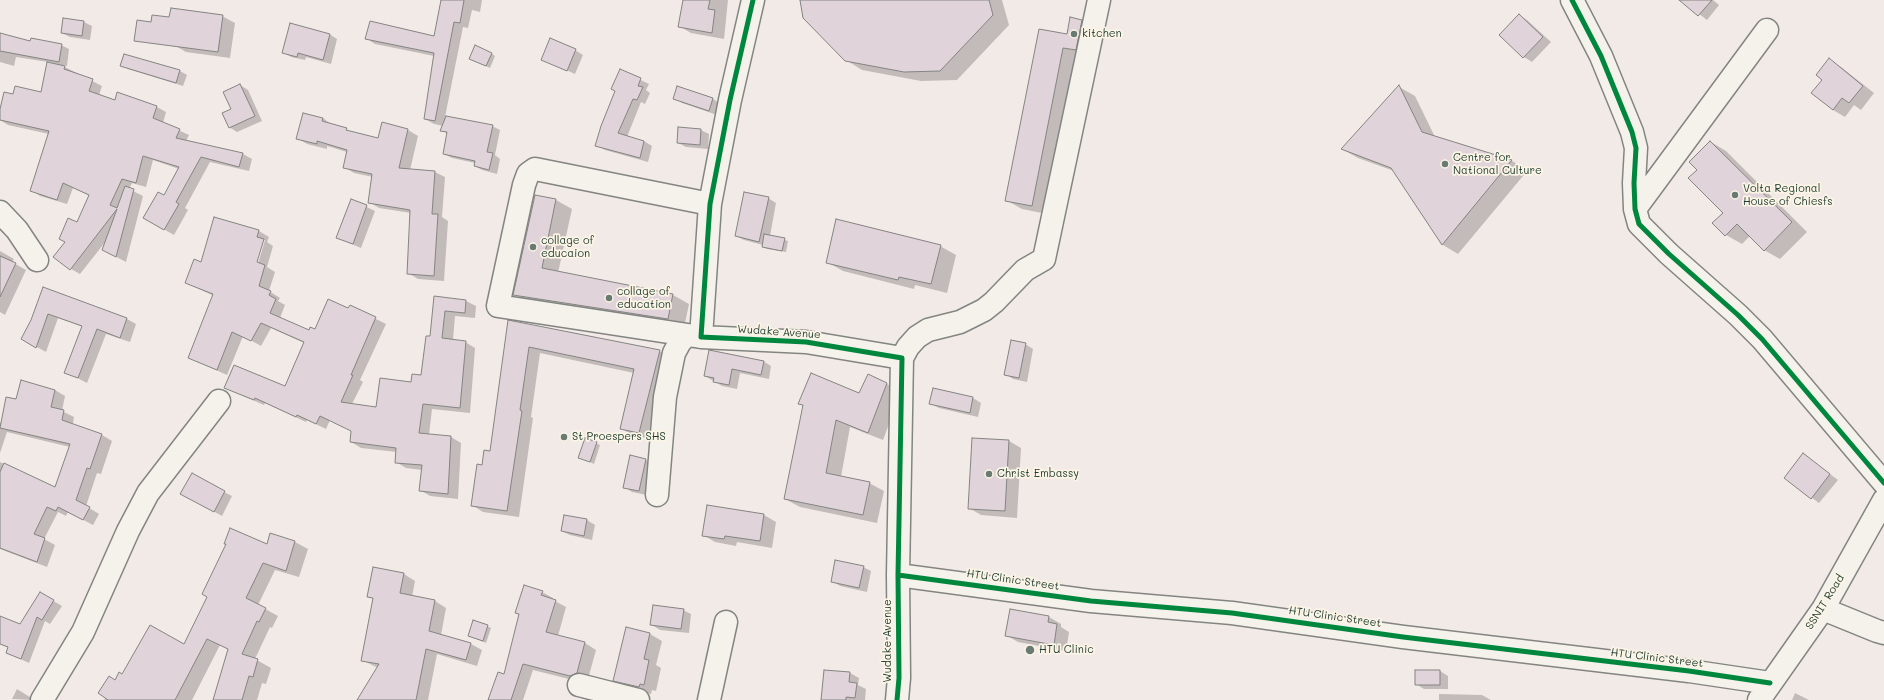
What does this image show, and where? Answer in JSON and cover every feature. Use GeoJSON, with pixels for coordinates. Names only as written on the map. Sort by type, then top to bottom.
{"type":"FeatureCollection","features":[{"type":"Feature","properties":{"kind":"street"},"geometry":{"type":"LineString","coordinates":[[657,495],[665,397],[674,353],[680,342],[694,336],[710,204],[730,100],[753,0]]}},
{"type":"Feature","properties":{"kind":"street"},"geometry":{"type":"LineString","coordinates":[[902,358],[908,347],[917,337],[928,330],[960,322],[984,310],[994,302],[1025,270],[1044,259],[1099,0]]}},
{"type":"Feature","properties":{"kind":"street"},"geometry":{"type":"LineString","coordinates":[[1572,0],[1601,56],[1632,132],[1636,148],[1634,183],[1635,209],[1639,224],[1669,254],[1738,315],[1762,339],[1884,483]]}},
{"type":"Feature","properties":{"kind":"street"},"geometry":{"type":"LineString","coordinates":[[1635,209],[1767,30]]}},
{"type":"Feature","properties":{"kind":"street","name":"Wudake Avenue"},"geometry":{"type":"LineString","coordinates":[[710,204],[535,169],[528,174],[524,185],[498,306],[694,336],[806,342],[902,358],[898,574],[899,678],[897,700]]}},
{"type":"Feature","properties":{"kind":"street"},"geometry":{"type":"LineString","coordinates":[[0,212],[17,230],[37,260]]}},
{"type":"Feature","properties":{"kind":"street"},"geometry":{"type":"LineString","coordinates":[[42,700],[83,632],[128,531],[148,492],[219,401]]}},
{"type":"Feature","properties":{"kind":"street","name":"SSNIT Road"},"geometry":{"type":"LineString","coordinates":[[1764,692],[1823,609],[1884,500]]}},
{"type":"Feature","properties":{"kind":"street","name":"HTU Clinic Street"},"geometry":{"type":"LineString","coordinates":[[898,574],[1091,601],[1232,613],[1403,636],[1682,670],[1764,692]]}},
{"type":"Feature","properties":{"kind":"street"},"geometry":{"type":"LineString","coordinates":[[1823,609],[1877,632],[1884,633]]}},
{"type":"Feature","properties":{"kind":"street"},"geometry":{"type":"LineString","coordinates":[[709,700],[726,622]]}},
{"type":"Feature","properties":{"kind":"street"},"geometry":{"type":"LineString","coordinates":[[579,685],[638,700]]}},
{"type":"Feature","properties":{"kind":"building"},"geometry":{"type":"Polygon","coordinates":[[[441,0],[464,0],[460,23],[454,22],[435,121],[424,119],[434,53],[365,39],[370,21],[434,36],[441,0]]]}},
{"type":"Feature","properties":{"kind":"building"},"geometry":{"type":"Polygon","coordinates":[[[683,0],[710,0],[708,9],[715,10],[712,33],[678,27],[683,0]]]}},
{"type":"Feature","properties":{"kind":"building"},"geometry":{"type":"Polygon","coordinates":[[[800,0],[989,0],[993,15],[940,71],[904,72],[845,61],[803,18],[800,0]]]}},
{"type":"Feature","properties":{"kind":"building"},"geometry":{"type":"Polygon","coordinates":[[[1679,0],[1712,0],[1698,16],[1679,0]]]}},
{"type":"Feature","properties":{"kind":"building"},"geometry":{"type":"Polygon","coordinates":[[[171,8],[223,15],[218,52],[134,41],[137,20],[151,22],[152,15],[169,17],[171,8]]]}},
{"type":"Feature","properties":{"kind":"building"},"geometry":{"type":"Polygon","coordinates":[[[1519,14],[1543,37],[1523,58],[1499,35],[1519,14]]]}},
{"type":"Feature","properties":{"kind":"building"},"geometry":{"type":"Polygon","coordinates":[[[1070,17],[1082,20],[1076,50],[1063,48],[1032,206],[1005,201],[1039,29],[1067,34],[1070,17]]]}},
{"type":"Feature","properties":{"kind":"building"},"geometry":{"type":"Polygon","coordinates":[[[63,18],[84,21],[82,36],[61,33],[63,18]]]}},
{"type":"Feature","properties":{"kind":"building"},"geometry":{"type":"Polygon","coordinates":[[[290,23],[330,34],[323,60],[298,53],[297,57],[282,53],[290,23]]]}},
{"type":"Feature","properties":{"kind":"building"},"geometry":{"type":"Polygon","coordinates":[[[0,33],[30,41],[31,38],[62,44],[59,62],[0,51],[0,33]]]}},
{"type":"Feature","properties":{"kind":"building"},"geometry":{"type":"Polygon","coordinates":[[[550,38],[576,49],[567,71],[541,60],[550,38]]]}},
{"type":"Feature","properties":{"kind":"building"},"geometry":{"type":"Polygon","coordinates":[[[475,45],[492,53],[486,66],[469,59],[475,45]]]}},
{"type":"Feature","properties":{"kind":"building"},"geometry":{"type":"Polygon","coordinates":[[[124,54],[180,70],[176,83],[120,66],[124,54]]]}},
{"type":"Feature","properties":{"kind":"building"},"geometry":{"type":"Polygon","coordinates":[[[1829,58],[1863,86],[1849,103],[1842,98],[1833,110],[1811,93],[1822,80],[1816,75],[1829,58]]]}},
{"type":"Feature","properties":{"kind":"building"},"geometry":{"type":"Polygon","coordinates":[[[47,62],[65,66],[64,69],[93,79],[89,91],[115,100],[117,92],[157,106],[153,118],[180,129],[176,138],[243,153],[239,167],[201,157],[176,202],[179,204],[164,230],[143,218],[158,192],[164,195],[179,167],[143,156],[136,183],[122,179],[110,205],[117,208],[125,186],[134,189],[116,257],[102,250],[117,209],[70,270],[53,257],[65,242],[59,239],[68,218],[77,222],[89,195],[63,183],[57,200],[30,191],[49,131],[0,120],[0,109],[4,92],[13,94],[15,86],[41,92],[47,62]]]}},
{"type":"Feature","properties":{"kind":"building"},"geometry":{"type":"Polygon","coordinates":[[[620,69],[641,78],[638,86],[643,87],[637,100],[633,99],[618,133],[644,141],[640,158],[595,146],[615,91],[611,89],[620,69]]]}},
{"type":"Feature","properties":{"kind":"building"},"geometry":{"type":"Polygon","coordinates":[[[240,84],[255,116],[229,128],[222,113],[231,109],[223,92],[240,84]]]}},
{"type":"Feature","properties":{"kind":"building","name":"Centre for National Culture"},"geometry":{"type":"Polygon","coordinates":[[[1399,85],[1422,132],[1512,160],[1442,245],[1391,168],[1341,149],[1399,85]]]}},
{"type":"Feature","properties":{"kind":"building"},"geometry":{"type":"Polygon","coordinates":[[[677,86],[713,98],[709,111],[673,99],[677,86]]]}},
{"type":"Feature","properties":{"kind":"building"},"geometry":{"type":"Polygon","coordinates":[[[303,113],[323,118],[322,121],[347,128],[346,130],[378,138],[382,122],[408,129],[399,168],[435,171],[432,214],[438,214],[434,276],[407,274],[410,210],[368,203],[372,174],[343,168],[347,150],[317,141],[317,144],[296,139],[303,113]]]}},
{"type":"Feature","properties":{"kind":"building"},"geometry":{"type":"Polygon","coordinates":[[[446,116],[493,125],[487,152],[493,153],[489,170],[474,166],[475,161],[443,154],[447,132],[440,131],[446,116]]]}},
{"type":"Feature","properties":{"kind":"building"},"geometry":{"type":"Polygon","coordinates":[[[678,127],[701,129],[700,145],[677,143],[678,127]]]}},
{"type":"Feature","properties":{"kind":"building","name":"Volta Regional House of Chiesfs"},"geometry":{"type":"Polygon","coordinates":[[[1710,141],[1792,222],[1764,251],[1737,224],[1725,236],[1712,223],[1723,213],[1688,178],[1697,170],[1689,162],[1710,141]]]}},
{"type":"Feature","properties":{"kind":"building"},"geometry":{"type":"Polygon","coordinates":[[[744,192],[769,197],[759,242],[735,236],[744,192]]]}},
{"type":"Feature","properties":{"kind":"building"},"geometry":{"type":"Polygon","coordinates":[[[535,195],[556,199],[542,268],[673,294],[668,319],[513,295],[535,195]]]}},
{"type":"Feature","properties":{"kind":"building"},"geometry":{"type":"Polygon","coordinates":[[[351,199],[367,205],[353,244],[336,238],[351,199]]]}},
{"type":"Feature","properties":{"kind":"building"},"geometry":{"type":"Polygon","coordinates":[[[214,217],[259,230],[257,237],[264,239],[257,262],[265,265],[259,286],[271,291],[269,295],[276,299],[270,313],[309,330],[310,327],[315,329],[328,299],[348,308],[350,305],[376,317],[341,402],[376,407],[380,378],[411,382],[412,374],[421,375],[426,336],[430,336],[434,296],[466,300],[465,313],[445,311],[442,338],[466,341],[460,408],[423,404],[419,433],[451,436],[448,494],[419,491],[422,465],[395,463],[396,448],[350,442],[351,431],[320,416],[316,424],[297,415],[296,417],[255,398],[254,400],[224,388],[234,365],[285,386],[304,342],[261,323],[251,341],[232,332],[217,370],[188,358],[213,294],[185,283],[194,259],[201,262],[214,217]]]}},
{"type":"Feature","properties":{"kind":"building"},"geometry":{"type":"Polygon","coordinates":[[[836,219],[941,245],[931,284],[899,277],[898,280],[826,263],[836,219]]]}},
{"type":"Feature","properties":{"kind":"building"},"geometry":{"type":"Polygon","coordinates":[[[764,234],[785,238],[782,251],[762,247],[764,234]]]}},
{"type":"Feature","properties":{"kind":"building"},"geometry":{"type":"Polygon","coordinates":[[[0,256],[16,263],[0,297],[0,256]]]}},
{"type":"Feature","properties":{"kind":"building"},"geometry":{"type":"Polygon","coordinates":[[[43,287],[127,318],[120,338],[97,329],[78,378],[64,373],[82,326],[48,314],[36,348],[21,339],[31,320],[43,287]]]}},
{"type":"Feature","properties":{"kind":"building"},"geometry":{"type":"Polygon","coordinates":[[[508,320],[660,350],[639,433],[620,429],[634,369],[529,347],[520,410],[522,411],[507,511],[471,506],[477,464],[482,465],[484,450],[490,451],[508,320]]]}},
{"type":"Feature","properties":{"kind":"building"},"geometry":{"type":"Polygon","coordinates":[[[1011,340],[1026,343],[1019,378],[1004,375],[1011,340]]]}},
{"type":"Feature","properties":{"kind":"building"},"geometry":{"type":"Polygon","coordinates":[[[709,350],[764,361],[761,375],[732,369],[729,385],[713,382],[714,378],[704,376],[709,350]]]}},
{"type":"Feature","properties":{"kind":"building"},"geometry":{"type":"Polygon","coordinates":[[[811,373],[859,393],[868,374],[887,383],[868,433],[836,420],[826,473],[870,482],[863,515],[784,499],[803,405],[798,404],[811,373]]]}},
{"type":"Feature","properties":{"kind":"building"},"geometry":{"type":"Polygon","coordinates":[[[21,380],[55,390],[51,407],[64,410],[62,420],[102,434],[90,469],[87,468],[76,500],[90,507],[83,520],[58,507],[56,511],[47,507],[34,534],[45,538],[37,562],[0,548],[0,472],[4,463],[55,487],[70,444],[0,428],[6,397],[16,399],[21,380]]]}},
{"type":"Feature","properties":{"kind":"building"},"geometry":{"type":"Polygon","coordinates":[[[933,388],[973,397],[970,413],[929,404],[933,388]]]}},
{"type":"Feature","properties":{"kind":"building"},"geometry":{"type":"Polygon","coordinates":[[[585,438],[597,442],[590,462],[578,458],[585,438]]]}},
{"type":"Feature","properties":{"kind":"building","name":"Christ Embassy"},"geometry":{"type":"Polygon","coordinates":[[[972,438],[1009,440],[1005,511],[968,509],[972,438]]]}},
{"type":"Feature","properties":{"kind":"building"},"geometry":{"type":"Polygon","coordinates":[[[1803,453],[1830,474],[1811,499],[1784,478],[1803,453]]]}},
{"type":"Feature","properties":{"kind":"building"},"geometry":{"type":"Polygon","coordinates":[[[630,455],[646,459],[639,491],[623,488],[630,455]]]}},
{"type":"Feature","properties":{"kind":"building"},"geometry":{"type":"Polygon","coordinates":[[[192,473],[225,491],[214,512],[180,494],[192,473]]]}},
{"type":"Feature","properties":{"kind":"building"},"geometry":{"type":"Polygon","coordinates":[[[707,505],[764,514],[760,541],[725,536],[724,539],[702,536],[707,505]]]}},
{"type":"Feature","properties":{"kind":"building"},"geometry":{"type":"Polygon","coordinates":[[[564,515],[587,519],[584,536],[561,531],[564,515]]]}},
{"type":"Feature","properties":{"kind":"building"},"geometry":{"type":"Polygon","coordinates":[[[230,528],[267,544],[270,533],[295,541],[286,571],[263,563],[246,598],[266,608],[259,622],[257,621],[242,654],[258,659],[253,677],[249,676],[242,700],[213,700],[228,649],[207,639],[175,700],[108,700],[98,693],[109,676],[115,680],[119,672],[122,674],[150,625],[184,644],[207,597],[202,594],[226,544],[224,544],[230,528]]]}},
{"type":"Feature","properties":{"kind":"building"},"geometry":{"type":"Polygon","coordinates":[[[835,560],[864,566],[859,588],[831,582],[835,560]]]}},
{"type":"Feature","properties":{"kind":"building"},"geometry":{"type":"Polygon","coordinates":[[[373,567],[404,573],[400,593],[435,600],[429,631],[471,643],[466,660],[426,649],[416,700],[357,700],[379,664],[361,661],[373,598],[367,597],[373,567]]]}},
{"type":"Feature","properties":{"kind":"building"},"geometry":{"type":"Polygon","coordinates":[[[524,585],[543,591],[541,595],[556,600],[546,632],[585,642],[577,673],[570,676],[523,664],[511,700],[488,700],[498,672],[504,674],[519,614],[515,613],[524,585]]]}},
{"type":"Feature","properties":{"kind":"building"},"geometry":{"type":"Polygon","coordinates":[[[40,592],[54,600],[42,620],[37,617],[21,659],[6,653],[8,647],[0,644],[0,616],[20,624],[40,592]]]}},
{"type":"Feature","properties":{"kind":"building"},"geometry":{"type":"Polygon","coordinates":[[[653,605],[684,609],[681,629],[650,625],[653,605]]]}},
{"type":"Feature","properties":{"kind":"building"},"geometry":{"type":"Polygon","coordinates":[[[1010,609],[1049,616],[1048,622],[1057,624],[1054,645],[1005,636],[1010,609]]]}},
{"type":"Feature","properties":{"kind":"building"},"geometry":{"type":"Polygon","coordinates":[[[473,620],[488,625],[483,641],[468,636],[473,620]]]}},
{"type":"Feature","properties":{"kind":"building"},"geometry":{"type":"Polygon","coordinates":[[[626,627],[650,633],[644,659],[649,660],[644,685],[640,684],[639,687],[613,681],[626,627]]]}},
{"type":"Feature","properties":{"kind":"building"},"geometry":{"type":"Polygon","coordinates":[[[824,670],[850,672],[849,682],[857,683],[855,698],[846,697],[846,700],[821,700],[824,670]]]}},
{"type":"Feature","properties":{"kind":"building"},"geometry":{"type":"Polygon","coordinates":[[[1415,670],[1440,670],[1440,685],[1415,685],[1415,670]]]}},
{"type":"Feature","properties":{"kind":"cycle path"},"geometry":{"type":"LineString","coordinates":[[753,0],[730,100],[710,204],[701,337],[806,342],[902,358],[898,575],[899,678],[897,700]]}},
{"type":"Feature","properties":{"kind":"cycle path"},"geometry":{"type":"LineString","coordinates":[[1572,0],[1601,56],[1632,132],[1636,148],[1634,183],[1635,209],[1639,224],[1669,254],[1738,315],[1762,339],[1884,483]]}},
{"type":"Feature","properties":{"kind":"cycle path"},"geometry":{"type":"LineString","coordinates":[[898,575],[1091,601],[1232,613],[1403,637],[1689,671],[1770,683]]}},
{"type":"Feature","properties":{"kind":"place","name":"kitchen"},"geometry":{"type":"Point","coordinates":[1074,34]}},
{"type":"Feature","properties":{"kind":"place","name":"Centre for National Culture"},"geometry":{"type":"Point","coordinates":[1445,164]}},
{"type":"Feature","properties":{"kind":"place","name":"Volta Regional House of Chiesfs"},"geometry":{"type":"Point","coordinates":[1735,195]}},
{"type":"Feature","properties":{"kind":"place","name":"collage of educaion"},"geometry":{"type":"Point","coordinates":[533,247]}},
{"type":"Feature","properties":{"kind":"place","name":"collage of education"},"geometry":{"type":"Point","coordinates":[609,298]}},
{"type":"Feature","properties":{"kind":"place","name":"St Proespers SHS"},"geometry":{"type":"Point","coordinates":[564,437]}},
{"type":"Feature","properties":{"kind":"place","name":"Christ Embassy"},"geometry":{"type":"Point","coordinates":[989,474]}},
{"type":"Feature","properties":{"kind":"place","name":"HTU Clinic"},"geometry":{"type":"Point","coordinates":[1030,650]}}]}
